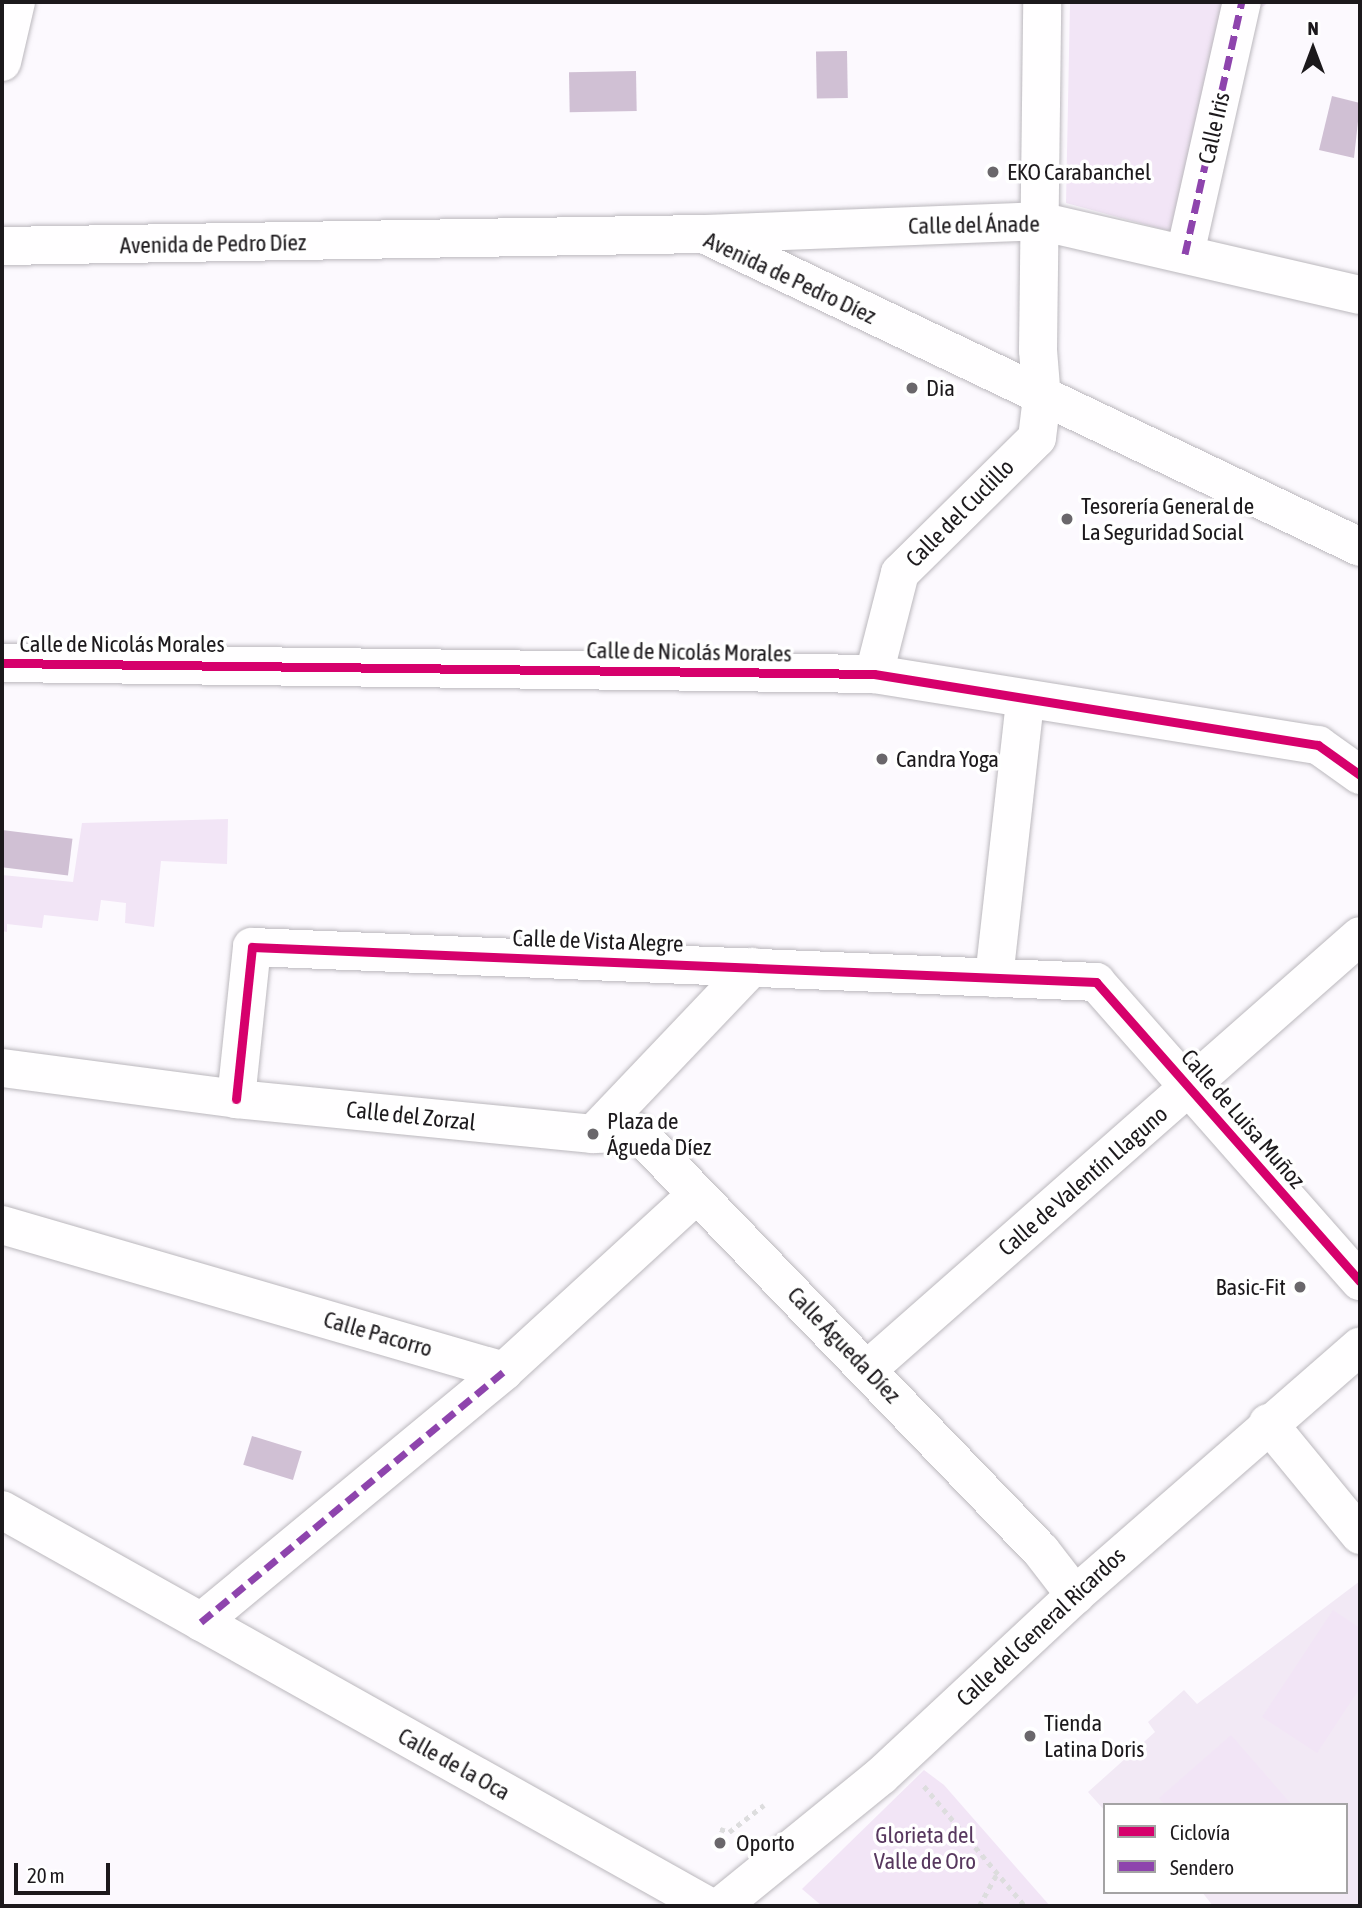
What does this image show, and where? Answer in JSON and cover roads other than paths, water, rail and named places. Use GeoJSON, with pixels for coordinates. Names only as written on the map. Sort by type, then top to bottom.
{"type":"FeatureCollection","features":[{"type":"Feature","properties":{"kind":"street"},"geometry":{"type":"LineString","coordinates":[[2,62],[16,2]]}},
{"type":"Feature","properties":{"kind":"street","name":"Calle del Cuclillo"},"geometry":{"type":"LineString","coordinates":[[874,674],[900,573],[1037,438],[1042,399],[1039,221],[1042,2]]}},
{"type":"Feature","properties":{"kind":"street","name":"Calle Iris"},"geometry":{"type":"LineString","coordinates":[[1185,254],[1242,2]]}},
{"type":"Feature","properties":{"kind":"street","name":"Calle del Ánade"},"geometry":{"type":"LineString","coordinates":[[705,234],[1039,221],[1360,295]]}},
{"type":"Feature","properties":{"kind":"street","name":"Avenida de Pedro Díez"},"geometry":{"type":"LineString","coordinates":[[2,246],[705,234],[1042,399],[1360,547]]}},
{"type":"Feature","properties":{"kind":"street","name":"Calle de Nicolás Morales"},"geometry":{"type":"LineString","coordinates":[[2,663],[874,674],[1318,745],[1360,775]]}},
{"type":"Feature","properties":{"kind":"street"},"geometry":{"type":"LineString","coordinates":[[994,978],[1025,700]]}},
{"type":"Feature","properties":{"kind":"street","name":"Calle de Valentín Llaguno"},"geometry":{"type":"LineString","coordinates":[[868,1369],[1360,936]]}},
{"type":"Feature","properties":{"kind":"street","name":"Calle de Vista Alegre"},"geometry":{"type":"LineString","coordinates":[[236,1099],[252,947],[1096,982]]}},
{"type":"Feature","properties":{"kind":"street"},"geometry":{"type":"LineString","coordinates":[[593,1134],[751,967]]}},
{"type":"Feature","properties":{"kind":"street","name":"Calle de Luisa Muñoz"},"geometry":{"type":"LineString","coordinates":[[1096,982],[1360,1281]]}},
{"type":"Feature","properties":{"kind":"street","name":"Calle del Zorzal"},"geometry":{"type":"LineString","coordinates":[[2,1068],[236,1099],[593,1134]]}},
{"type":"Feature","properties":{"kind":"street","name":"Calle Águeda Díez"},"geometry":{"type":"LineString","coordinates":[[593,1134],[638,1133],[695,1196],[868,1369],[1041,1551],[1075,1595]]}},
{"type":"Feature","properties":{"kind":"street"},"geometry":{"type":"LineString","coordinates":[[201,1622],[504,1371],[695,1196]]}},
{"type":"Feature","properties":{"kind":"street","name":"Calle Pacorro"},"geometry":{"type":"LineString","coordinates":[[2,1225],[504,1371]]}},
{"type":"Feature","properties":{"kind":"street","name":"Calle del General Ricardos"},"geometry":{"type":"LineString","coordinates":[[721,1906],[881,1776],[1075,1595],[1268,1423],[1360,1346]]}},
{"type":"Feature","properties":{"kind":"street"},"geometry":{"type":"LineString","coordinates":[[1268,1423],[1360,1535]]}},
{"type":"Feature","properties":{"kind":"street","name":"Calle de la Oca"},"geometry":{"type":"LineString","coordinates":[[2,1510],[708,1906]]}},
{"type":"Feature","properties":{"kind":"place","name":"EKO Carabanchel"},"geometry":{"type":"Point","coordinates":[993,172]}},
{"type":"Feature","properties":{"kind":"place","name":"Dia"},"geometry":{"type":"Point","coordinates":[912,388]}},
{"type":"Feature","properties":{"kind":"place","name":"Tesorería General de La Seguridad Social"},"geometry":{"type":"Point","coordinates":[1067,519]}},
{"type":"Feature","properties":{"kind":"place","name":"Candra Yoga"},"geometry":{"type":"Point","coordinates":[882,759]}},
{"type":"Feature","properties":{"kind":"place","name":"Plaza de Águeda Díez"},"geometry":{"type":"Point","coordinates":[593,1134]}},
{"type":"Feature","properties":{"kind":"place","name":"Basic-Fit"},"geometry":{"type":"Point","coordinates":[1300,1287]}},
{"type":"Feature","properties":{"kind":"place","name":"Tienda Latina Doris"},"geometry":{"type":"Point","coordinates":[1030,1736]}},
{"type":"Feature","properties":{"kind":"place","name":"Oporto"},"geometry":{"type":"Point","coordinates":[720,1843]}},
{"type":"Feature","properties":{"kind":"park label","name":"Glorieta del Valle de Oro"},"geometry":{"type":"Point","coordinates":[925,1848]}}]}
